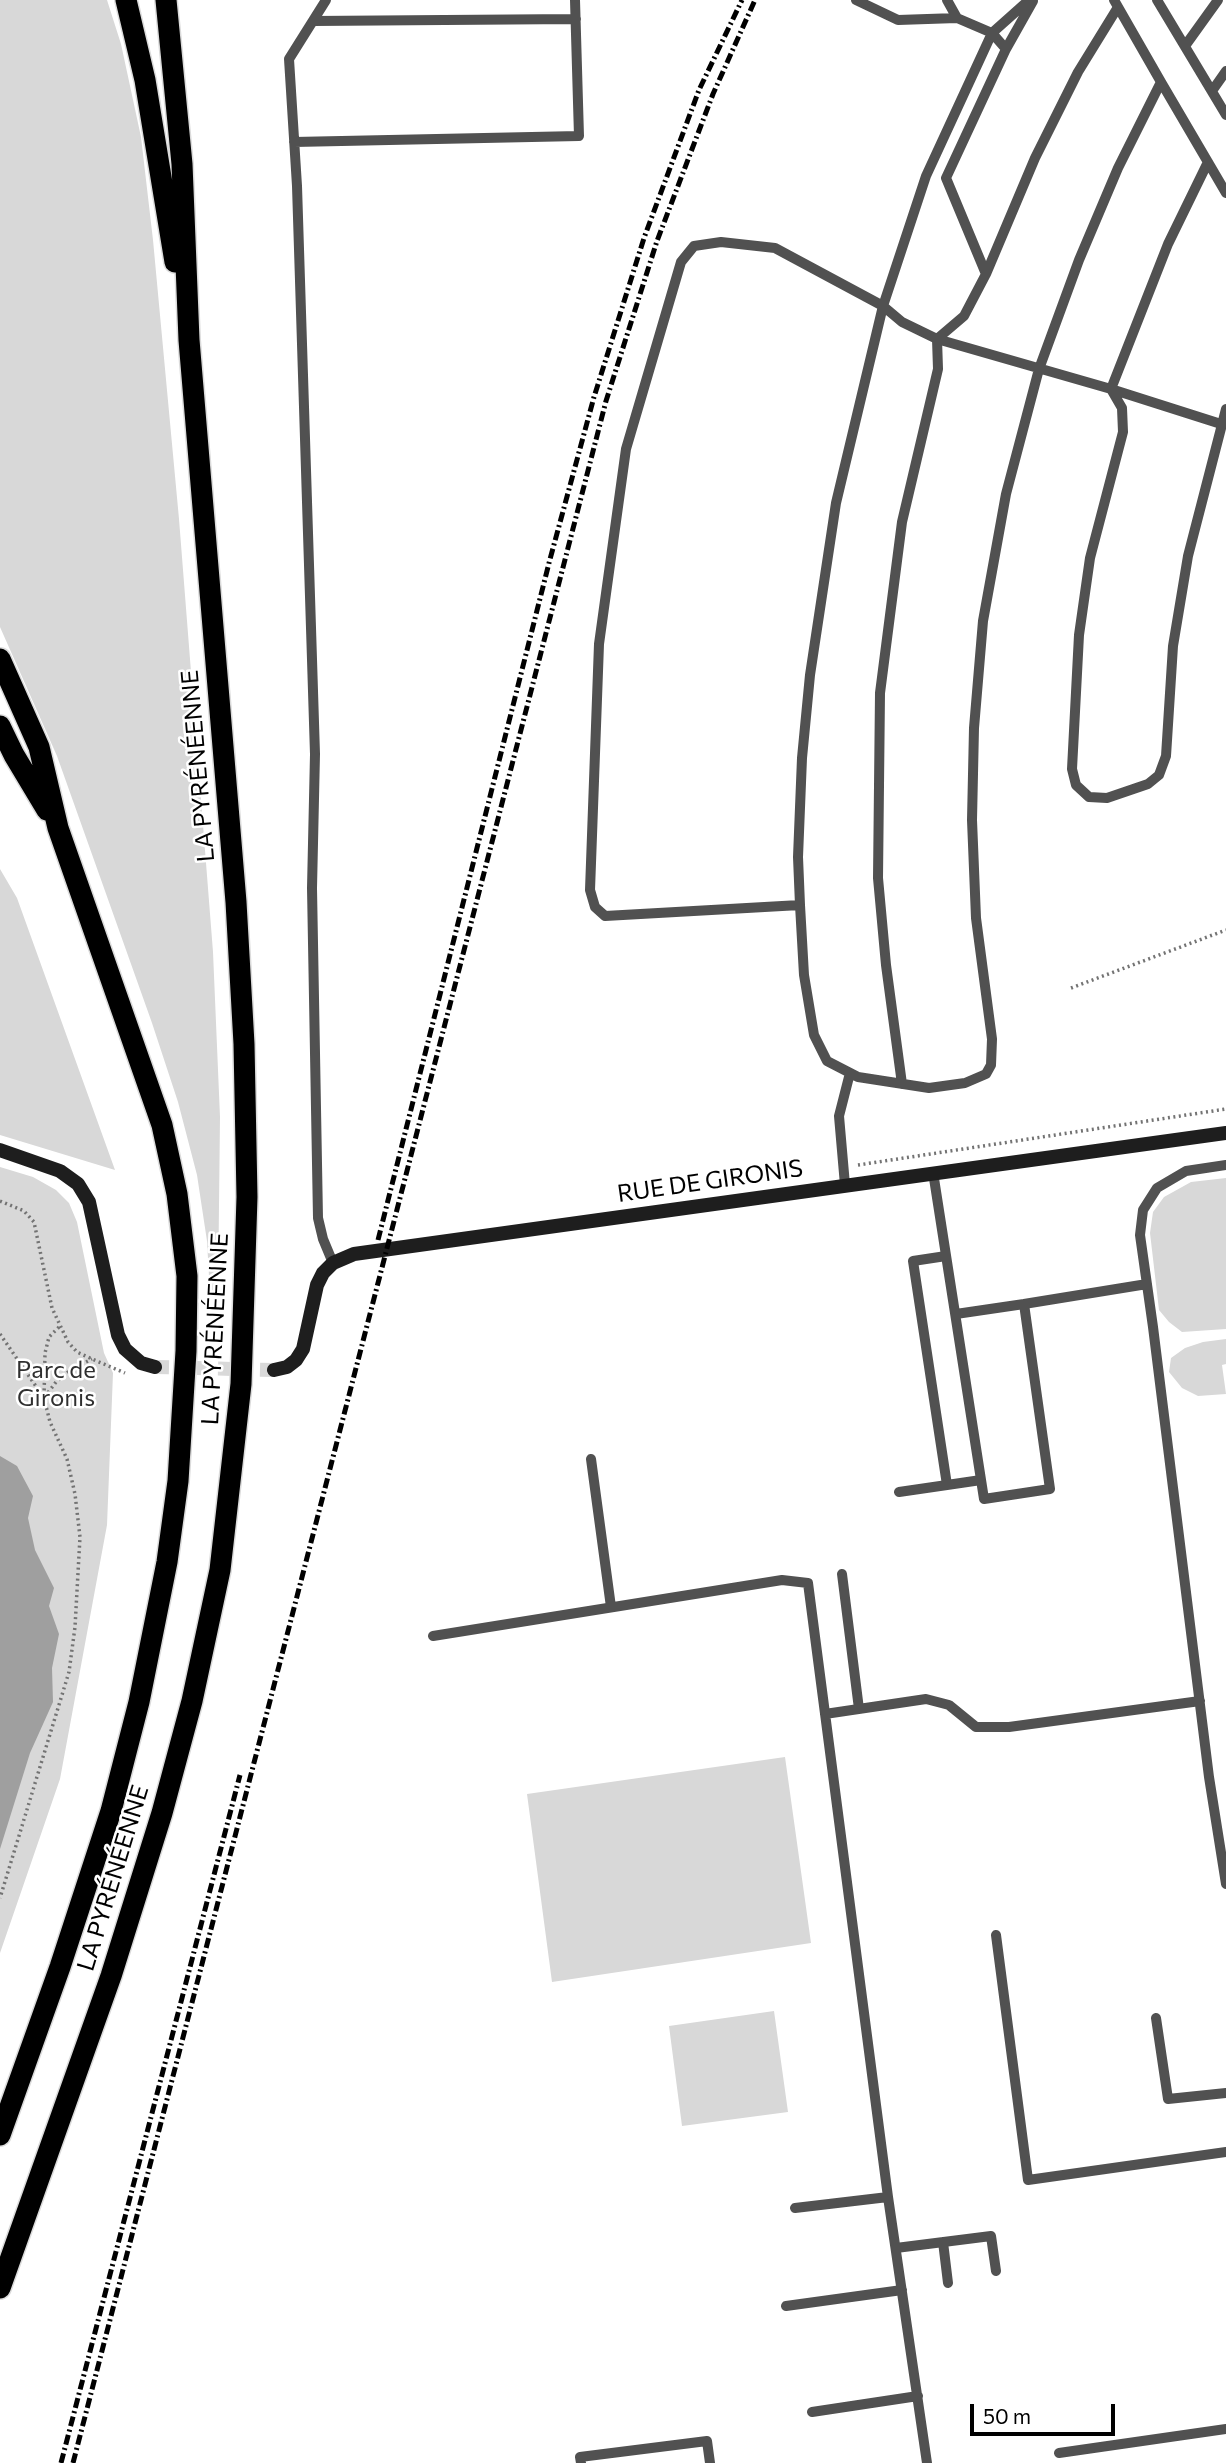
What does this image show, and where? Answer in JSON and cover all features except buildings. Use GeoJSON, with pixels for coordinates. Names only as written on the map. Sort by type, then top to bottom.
{"type":"FeatureCollection","features":[{"type":"Feature","properties":{"kind":"highway"},"geometry":{"type":"LineString","coordinates":[[126,0],[145,80],[190,340]]}},
{"type":"Feature","properties":{"kind":"highway"},"geometry":{"type":"LineString","coordinates":[[166,0],[182,164],[190,340]]}},
{"type":"Feature","properties":{"kind":"highway","name":"LA PYRÉNÉENNE"},"geometry":{"type":"LineString","coordinates":[[0,2288],[111,1976],[162,1813],[192,1701],[220,1570],[241,1384],[247,1197],[244,1044],[236,902],[190,340]]}},
{"type":"Feature","properties":{"kind":"highway"},"geometry":{"type":"LineString","coordinates":[[0,659],[38,747],[58,828]]}},
{"type":"Feature","properties":{"kind":"highway"},"geometry":{"type":"LineString","coordinates":[[0,726],[14,755],[58,828]]}},
{"type":"Feature","properties":{"kind":"highway","name":"LA PYRÉNÉENNE"},"geometry":{"type":"LineString","coordinates":[[0,2136],[107,1824],[139,1702],[167,1562],[178,1481],[187,1350],[187,1276],[177,1194],[162,1125],[58,828]]}},
{"type":"Feature","properties":{"kind":"street","name":"RUE DE GIRONIS"},"geometry":{"type":"LineString","coordinates":[[333,1263],[354,1254],[1226,1133]]}},
{"type":"Feature","properties":{"kind":"street"},"geometry":{"type":"LineString","coordinates":[[0,1150],[60,1171],[78,1184],[89,1202],[118,1335],[125,1349],[141,1363],[155,1367]]}},
{"type":"Feature","properties":{"kind":"street"},"geometry":{"type":"LineString","coordinates":[[274,1370],[287,1367],[303,1349],[317,1285],[323,1273],[333,1263]]}},
{"type":"Feature","properties":{"kind":"lane"},"geometry":{"type":"LineString","coordinates":[[326,0],[289,59],[315,754],[312,888],[318,1218],[333,1263]]}},
{"type":"Feature","properties":{"kind":"lane"},"geometry":{"type":"LineString","coordinates":[[294,142],[579,136],[575,0]]}},
{"type":"Feature","properties":{"kind":"lane"},"geometry":{"type":"LineString","coordinates":[[856,0],[898,20],[957,18],[992,33],[1006,49]]}},
{"type":"Feature","properties":{"kind":"lane"},"geometry":{"type":"LineString","coordinates":[[947,0],[957,18]]}},
{"type":"Feature","properties":{"kind":"lane"},"geometry":{"type":"LineString","coordinates":[[1031,0],[992,33],[926,176],[883,306],[836,503],[810,675],[802,758],[798,857],[804,975],[814,1035],[827,1061],[858,1077],[929,1088],[965,1083],[986,1074],[991,1065],[992,1039],[976,918],[972,820],[974,728],[983,621],[1006,494],[1039,369],[1079,260],[1118,167],[1161,82]]}},
{"type":"Feature","properties":{"kind":"lane"},"geometry":{"type":"LineString","coordinates":[[986,274],[946,178],[1031,0]]}},
{"type":"Feature","properties":{"kind":"lane"},"geometry":{"type":"LineString","coordinates":[[1185,46],[1218,0]]}},
{"type":"Feature","properties":{"kind":"lane"},"geometry":{"type":"LineString","coordinates":[[1160,1],[1226,115]]}},
{"type":"Feature","properties":{"kind":"lane"},"geometry":{"type":"LineString","coordinates":[[1116,4],[1226,193]]}},
{"type":"Feature","properties":{"kind":"lane"},"geometry":{"type":"LineString","coordinates":[[937,339],[964,316],[986,274],[1035,158],[1116,4]]}},
{"type":"Feature","properties":{"kind":"lane"},"geometry":{"type":"LineString","coordinates":[[313,21],[576,19]]}},
{"type":"Feature","properties":{"kind":"lane"},"geometry":{"type":"LineString","coordinates":[[1212,91],[1226,71]]}},
{"type":"Feature","properties":{"kind":"lane"},"geometry":{"type":"LineString","coordinates":[[1111,389],[1168,244],[1208,162]]}},
{"type":"Feature","properties":{"kind":"lane"},"geometry":{"type":"LineString","coordinates":[[800,905],[605,916],[595,907],[590,890],[599,645],[626,449],[681,262],[694,246],[721,242],[775,248],[883,306],[902,322],[937,339],[1221,424]]}},
{"type":"Feature","properties":{"kind":"lane"},"geometry":{"type":"LineString","coordinates":[[902,1084],[886,965],[878,878],[880,693],[902,522],[938,369],[937,339]]}},
{"type":"Feature","properties":{"kind":"lane"},"geometry":{"type":"LineString","coordinates":[[1111,389],[1122,408],[1123,432],[1090,558],[1079,635],[1072,769],[1076,785],[1089,797],[1107,798],[1148,784],[1159,775],[1166,756],[1173,646],[1188,556],[1226,409]]}},
{"type":"Feature","properties":{"kind":"lane"},"geometry":{"type":"LineString","coordinates":[[845,1185],[839,1116],[850,1073]]}},
{"type":"Feature","properties":{"kind":"lane"},"geometry":{"type":"LineString","coordinates":[[1226,1165],[1186,1171],[1157,1188],[1143,1210],[1140,1235],[1226,1884]]}},
{"type":"Feature","properties":{"kind":"lane"},"geometry":{"type":"LineString","coordinates":[[933,1172],[984,1499],[1050,1489],[1024,1304]]}},
{"type":"Feature","properties":{"kind":"lane"},"geometry":{"type":"LineString","coordinates":[[946,1256],[913,1261],[947,1485]]}},
{"type":"Feature","properties":{"kind":"lane"},"geometry":{"type":"LineString","coordinates":[[956,1314],[1147,1284]]}},
{"type":"Feature","properties":{"kind":"lane"},"geometry":{"type":"LineString","coordinates":[[591,1459],[611,1607]]}},
{"type":"Feature","properties":{"kind":"lane"},"geometry":{"type":"LineString","coordinates":[[899,1492],[981,1480]]}},
{"type":"Feature","properties":{"kind":"lane"},"geometry":{"type":"LineString","coordinates":[[842,1574],[859,1709]]}},
{"type":"Feature","properties":{"kind":"lane"},"geometry":{"type":"LineString","coordinates":[[433,1636],[782,1580],[808,1583],[888,2197],[927,2463]]}},
{"type":"Feature","properties":{"kind":"lane"},"geometry":{"type":"LineString","coordinates":[[825,1714],[926,1699],[949,1705],[976,1727],[1009,1727],[1200,1701]]}},
{"type":"Feature","properties":{"kind":"lane"},"geometry":{"type":"LineString","coordinates":[[996,1936],[1028,2180],[1226,2152]]}},
{"type":"Feature","properties":{"kind":"lane"},"geometry":{"type":"LineString","coordinates":[[1156,2018],[1168,2099],[1226,2093]]}},
{"type":"Feature","properties":{"kind":"lane"},"geometry":{"type":"LineString","coordinates":[[795,2208],[888,2197]]}},
{"type":"Feature","properties":{"kind":"lane"},"geometry":{"type":"LineString","coordinates":[[896,2248],[990,2236],[996,2271]]}},
{"type":"Feature","properties":{"kind":"lane"},"geometry":{"type":"LineString","coordinates":[[943,2242],[948,2283]]}},
{"type":"Feature","properties":{"kind":"lane"},"geometry":{"type":"LineString","coordinates":[[786,2306],[902,2290]]}},
{"type":"Feature","properties":{"kind":"lane"},"geometry":{"type":"LineString","coordinates":[[812,2412],[918,2396]]}},
{"type":"Feature","properties":{"kind":"lane"},"geometry":{"type":"LineString","coordinates":[[1059,2453],[1226,2429]]}},
{"type":"Feature","properties":{"kind":"lane"},"geometry":{"type":"LineString","coordinates":[[581,2463],[580,2458],[707,2441],[710,2463]]}},
{"type":"Feature","properties":{"kind":"path"},"geometry":{"type":"LineString","coordinates":[[1071,988],[1226,930]]}},
{"type":"Feature","properties":{"kind":"path"},"geometry":{"type":"LineString","coordinates":[[0,1201],[24,1211],[34,1222],[52,1308],[68,1342],[77,1352],[102,1362]]}},
{"type":"Feature","properties":{"kind":"path"},"geometry":{"type":"LineString","coordinates":[[0,1898],[69,1672],[75,1627],[80,1537],[75,1494],[67,1459],[50,1422],[44,1398],[45,1353],[49,1337],[59,1327]]}},
{"type":"Feature","properties":{"kind":"path"},"geometry":{"type":"LineString","coordinates":[[0,1334],[44,1398]]}},
{"type":"Feature","properties":{"kind":"path"},"geometry":{"type":"LineString","coordinates":[[44,1398],[56,1382],[72,1369],[92,1359]]}},
{"type":"Feature","properties":{"kind":"green space"},"geometry":{"type":"Polygon","coordinates":[[[0,0],[107,0],[121,44],[141,137],[179,519],[213,952],[220,1117],[218,1294],[210,1294],[207,1241],[197,1175],[178,1102],[57,756],[0,627],[0,0]]]}},
{"type":"Feature","properties":{"kind":"green space"},"geometry":{"type":"Polygon","coordinates":[[[0,869],[17,898],[115,1170],[0,1135],[0,869]]]}},
{"type":"Feature","properties":{"kind":"green space","name":"Parc de Gironis"},"geometry":{"type":"Polygon","coordinates":[[[0,1167],[33,1177],[56,1190],[69,1203],[77,1222],[104,1353],[113,1373],[107,1525],[60,1779],[0,1953],[0,1167]]]}},
{"type":"Feature","properties":{"kind":"green space"},"geometry":{"type":"Polygon","coordinates":[[[1226,1178],[1226,1329],[1182,1332],[1159,1310],[1150,1233],[1153,1212],[1164,1197],[1191,1182],[1226,1178]]]}},
{"type":"Feature","properties":{"kind":"green space"},"geometry":{"type":"Polygon","coordinates":[[[1226,1339],[1226,1364],[1222,1365],[1226,1394],[1198,1396],[1182,1388],[1169,1372],[1171,1358],[1185,1348],[1226,1339]]]}},
{"type":"Feature","properties":{"kind":"green space"},"geometry":{"type":"Polygon","coordinates":[[[785,1757],[811,1943],[552,1982],[527,1794],[785,1757]]]}},
{"type":"Feature","properties":{"kind":"green space"},"geometry":{"type":"Polygon","coordinates":[[[774,2011],[788,2112],[682,2126],[669,2026],[774,2011]]]}},
{"type":"Feature","properties":{"kind":"shaded area"},"geometry":{"type":"Polygon","coordinates":[[[0,1456],[17,1466],[33,1496],[28,1518],[35,1550],[54,1588],[49,1606],[59,1634],[52,1668],[53,1702],[30,1753],[0,1849],[0,1456]]]}},
{"type":"Feature","properties":{"kind":"tunnel"},"geometry":{"type":"LineString","coordinates":[[155,1367],[274,1370]]}},
{"type":"Feature","properties":{"kind":"railway"},"geometry":{"type":"LineString","coordinates":[[378,1240],[549,563],[594,397],[644,238],[699,90],[742,0]]}},
{"type":"Feature","properties":{"kind":"railway"},"geometry":{"type":"LineString","coordinates":[[73,2463],[606,401],[657,241],[713,94],[755,0]]}},
{"type":"Feature","properties":{"kind":"railway"},"geometry":{"type":"LineString","coordinates":[[61,2463],[240,1775]]}}]}
